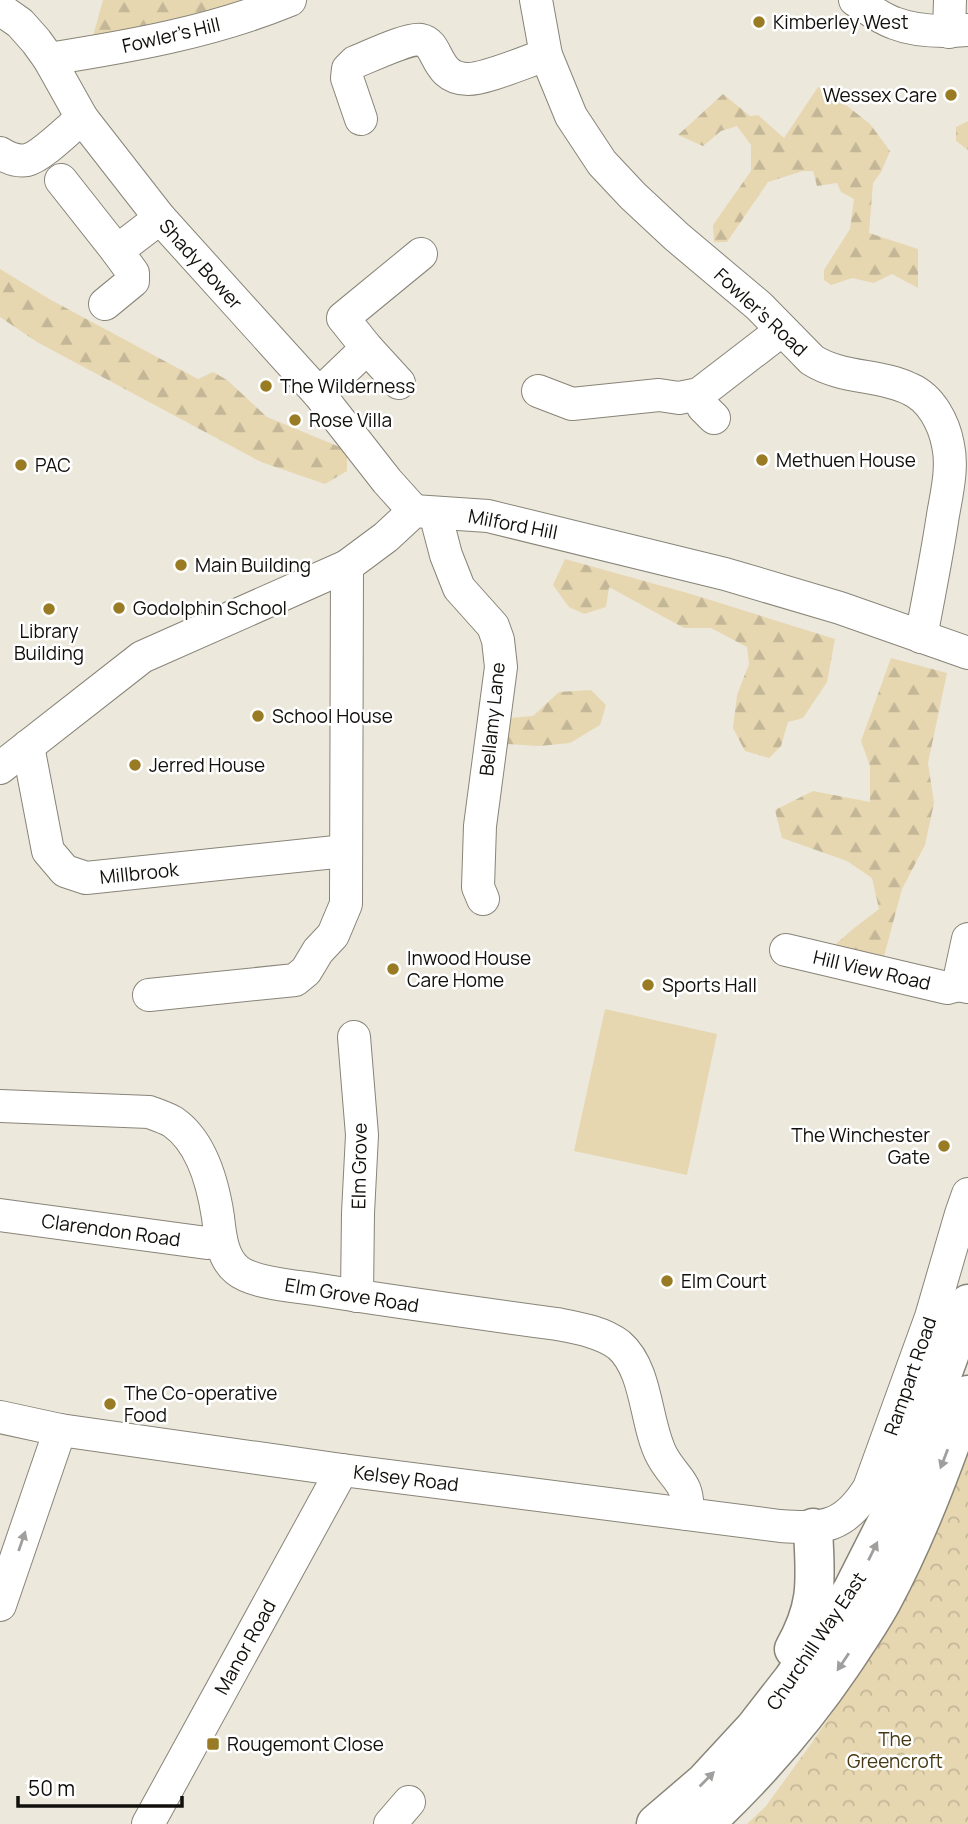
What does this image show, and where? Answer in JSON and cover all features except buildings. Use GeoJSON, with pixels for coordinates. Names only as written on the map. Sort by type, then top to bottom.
{"type":"FeatureCollection","features":[{"type":"Feature","properties":{"kind":"highway","name":"Churchill Way East"},"geometry":{"type":"LineString","coordinates":[[656,1824],[705,1782],[754,1730],[793,1679],[852,1591],[890,1516],[968,1304]]}},
{"type":"Feature","properties":{"kind":"highway","name":"Churchill Way East"},"geometry":{"type":"LineString","coordinates":[[705,1824],[785,1741],[865,1630],[897,1572],[968,1395]]}},
{"type":"Feature","properties":{"kind":"highway"},"geometry":{"type":"LineString","coordinates":[[754,1730],[809,1620],[816,1581],[813,1528]]}},
{"type":"Feature","properties":{"kind":"street","name":"Fowler's Hill"},"geometry":{"type":"LineString","coordinates":[[49,59],[136,45],[201,30],[290,0]]}},
{"type":"Feature","properties":{"kind":"street","name":"Fowler's Road"},"geometry":{"type":"LineString","coordinates":[[536,0],[546,55],[571,116],[603,163],[633,197],[759,306],[802,352],[822,366],[897,384],[921,395],[936,415],[949,447],[950,467],[921,637]]}},
{"type":"Feature","properties":{"kind":"street"},"geometry":{"type":"LineString","coordinates":[[855,0],[894,23],[927,30],[958,31],[950,0]]}},
{"type":"Feature","properties":{"kind":"street","name":"Shady Bower"},"geometry":{"type":"LineString","coordinates":[[0,9],[20,23],[36,41],[82,118],[160,218],[319,394],[387,481],[424,512]]}},
{"type":"Feature","properties":{"kind":"street"},"geometry":{"type":"LineString","coordinates":[[361,119],[347,78],[348,69],[355,62],[412,40],[423,40],[431,45],[440,66],[452,75],[467,79],[546,55]]}},
{"type":"Feature","properties":{"kind":"street"},"geometry":{"type":"LineString","coordinates":[[0,153],[9,159],[24,161],[34,158],[82,118]]}},
{"type":"Feature","properties":{"kind":"street"},"geometry":{"type":"LineString","coordinates":[[61,180],[133,274],[132,281],[105,304]]}},
{"type":"Feature","properties":{"kind":"street"},"geometry":{"type":"LineString","coordinates":[[117,251],[160,218]]}},
{"type":"Feature","properties":{"kind":"street"},"geometry":{"type":"LineString","coordinates":[[399,383],[343,318],[421,254]]}},
{"type":"Feature","properties":{"kind":"street"},"geometry":{"type":"LineString","coordinates":[[551,407],[659,395],[707,406],[782,330]]}},
{"type":"Feature","properties":{"kind":"street"},"geometry":{"type":"LineString","coordinates":[[319,394],[367,348]]}},
{"type":"Feature","properties":{"kind":"street"},"geometry":{"type":"LineString","coordinates":[[0,768],[142,657],[347,566],[424,512]]}},
{"type":"Feature","properties":{"kind":"street","name":"Milford Hill"},"geometry":{"type":"LineString","coordinates":[[424,512],[488,516],[725,574],[840,608],[968,653]]}},
{"type":"Feature","properties":{"kind":"street","name":"Bellamy Lane"},"geometry":{"type":"LineString","coordinates":[[424,512],[459,588],[493,626],[498,640],[500,667],[480,826],[478,887],[482,899]]}},
{"type":"Feature","properties":{"kind":"street"},"geometry":{"type":"LineString","coordinates":[[149,995],[295,980],[306,971],[333,934],[346,904],[347,566]]}},
{"type":"Feature","properties":{"kind":"street","name":"Millbrook"},"geometry":{"type":"LineString","coordinates":[[28,746],[48,851],[65,871],[86,878],[345,851]]}},
{"type":"Feature","properties":{"kind":"street","name":"Hill View Road"},"geometry":{"type":"LineString","coordinates":[[786,950],[947,988],[963,986],[968,939]]}},
{"type":"Feature","properties":{"kind":"street","name":"Elm Grove"},"geometry":{"type":"LineString","coordinates":[[354,1037],[362,1135],[357,1296]]}},
{"type":"Feature","properties":{"kind":"street","name":"Elm Grove Road"},"geometry":{"type":"LineString","coordinates":[[0,1106],[149,1112],[172,1121],[184,1132],[198,1152],[214,1192],[221,1241],[229,1262],[239,1272],[260,1280],[357,1296],[557,1324],[608,1338],[621,1347],[637,1373],[656,1443],[662,1457],[682,1483],[688,1499],[687,1514]]}},
{"type":"Feature","properties":{"kind":"street","name":"Rampart Road"},"geometry":{"type":"LineString","coordinates":[[813,1528],[846,1515],[855,1508],[869,1488],[931,1317],[968,1194]]}},
{"type":"Feature","properties":{"kind":"street","name":"Clarendon Road"},"geometry":{"type":"LineString","coordinates":[[0,1215],[207,1243],[221,1241]]}},
{"type":"Feature","properties":{"kind":"street","name":"Kelsey Road"},"geometry":{"type":"LineString","coordinates":[[0,1417],[60,1430],[342,1470],[813,1528]]}},
{"type":"Feature","properties":{"kind":"street"},"geometry":{"type":"LineString","coordinates":[[0,1605],[60,1430]]}},
{"type":"Feature","properties":{"kind":"street","name":"Manor Road"},"geometry":{"type":"LineString","coordinates":[[157,1820],[342,1470]]}},
{"type":"Feature","properties":{"kind":"green space"},"geometry":{"type":"Polygon","coordinates":[[[103,0],[275,0],[265,5],[93,36],[103,0]]]}},
{"type":"Feature","properties":{"kind":"green space"},"geometry":{"type":"Polygon","coordinates":[[[818,87],[870,124],[890,151],[873,183],[869,233],[918,249],[918,288],[892,274],[874,283],[852,278],[831,285],[824,280],[824,270],[850,229],[854,199],[841,192],[837,183],[817,186],[813,171],[803,171],[768,182],[727,242],[714,242],[713,225],[751,171],[751,145],[737,126],[721,131],[703,146],[678,135],[723,94],[750,116],[758,115],[784,138],[818,87]]]}},
{"type":"Feature","properties":{"kind":"green space"},"geometry":{"type":"Polygon","coordinates":[[[968,121],[968,150],[956,141],[956,127],[968,121]]]}},
{"type":"Feature","properties":{"kind":"green space"},"geometry":{"type":"Polygon","coordinates":[[[0,269],[51,300],[198,379],[213,372],[227,380],[267,417],[347,450],[347,471],[325,484],[261,462],[37,342],[0,317],[0,269]]]}},
{"type":"Feature","properties":{"kind":"green space"},"geometry":{"type":"Polygon","coordinates":[[[565,559],[691,594],[835,639],[827,682],[803,718],[788,722],[781,746],[769,758],[745,751],[733,728],[737,695],[749,664],[747,647],[711,628],[684,628],[609,587],[606,607],[584,614],[569,607],[553,585],[565,559]]]}},
{"type":"Feature","properties":{"kind":"green space"},"geometry":{"type":"Polygon","coordinates":[[[891,658],[947,673],[928,763],[934,803],[925,845],[902,889],[883,960],[829,950],[879,909],[872,878],[847,861],[782,838],[775,810],[813,791],[870,802],[870,766],[861,741],[891,658]]]}},
{"type":"Feature","properties":{"kind":"green space"},"geometry":{"type":"Polygon","coordinates":[[[591,690],[606,705],[600,725],[570,743],[539,746],[506,744],[509,718],[533,716],[559,692],[591,690]]]}},
{"type":"Feature","properties":{"kind":"green space"},"geometry":{"type":"Polygon","coordinates":[[[605,1009],[717,1034],[687,1175],[574,1151],[605,1009]]]}},
{"type":"Feature","properties":{"kind":"green space","name":"The Greencroft"},"geometry":{"type":"Polygon","coordinates":[[[968,1447],[968,1824],[747,1824],[766,1806],[883,1638],[916,1577],[968,1447]]]}},
{"type":"Feature","properties":{"kind":"place","name":"Kimberley West"},"geometry":{"type":"Point","coordinates":[759,22]}},
{"type":"Feature","properties":{"kind":"place","name":"Wessex Care"},"geometry":{"type":"Point","coordinates":[951,95]}},
{"type":"Feature","properties":{"kind":"place","name":"The Wilderness"},"geometry":{"type":"Point","coordinates":[266,386]}},
{"type":"Feature","properties":{"kind":"place","name":"Rose Villa"},"geometry":{"type":"Point","coordinates":[295,420]}},
{"type":"Feature","properties":{"kind":"place","name":"Methuen House"},"geometry":{"type":"Point","coordinates":[762,460]}},
{"type":"Feature","properties":{"kind":"place","name":"PAC"},"geometry":{"type":"Point","coordinates":[21,465]}},
{"type":"Feature","properties":{"kind":"place","name":"Main Building"},"geometry":{"type":"Point","coordinates":[181,565]}},
{"type":"Feature","properties":{"kind":"place","name":"Godolphin School"},"geometry":{"type":"Point","coordinates":[119,608]}},
{"type":"Feature","properties":{"kind":"place","name":"Library Building"},"geometry":{"type":"Point","coordinates":[49,609]}},
{"type":"Feature","properties":{"kind":"place","name":"School House"},"geometry":{"type":"Point","coordinates":[258,716]}},
{"type":"Feature","properties":{"kind":"place","name":"Jerred House"},"geometry":{"type":"Point","coordinates":[135,765]}},
{"type":"Feature","properties":{"kind":"place","name":"Inwood House Care Home"},"geometry":{"type":"Point","coordinates":[393,969]}},
{"type":"Feature","properties":{"kind":"place","name":"Sports Hall"},"geometry":{"type":"Point","coordinates":[648,985]}},
{"type":"Feature","properties":{"kind":"place","name":"The Winchester Gate"},"geometry":{"type":"Point","coordinates":[944,1146]}},
{"type":"Feature","properties":{"kind":"place","name":"Elm Court"},"geometry":{"type":"Point","coordinates":[667,1281]}},
{"type":"Feature","properties":{"kind":"place","name":"The Co-operative Food"},"geometry":{"type":"Point","coordinates":[110,1404]}},
{"type":"Feature","properties":{"kind":"place","name":"Rougemont Close"},"geometry":{"type":"Point","coordinates":[213,1744]}}]}
